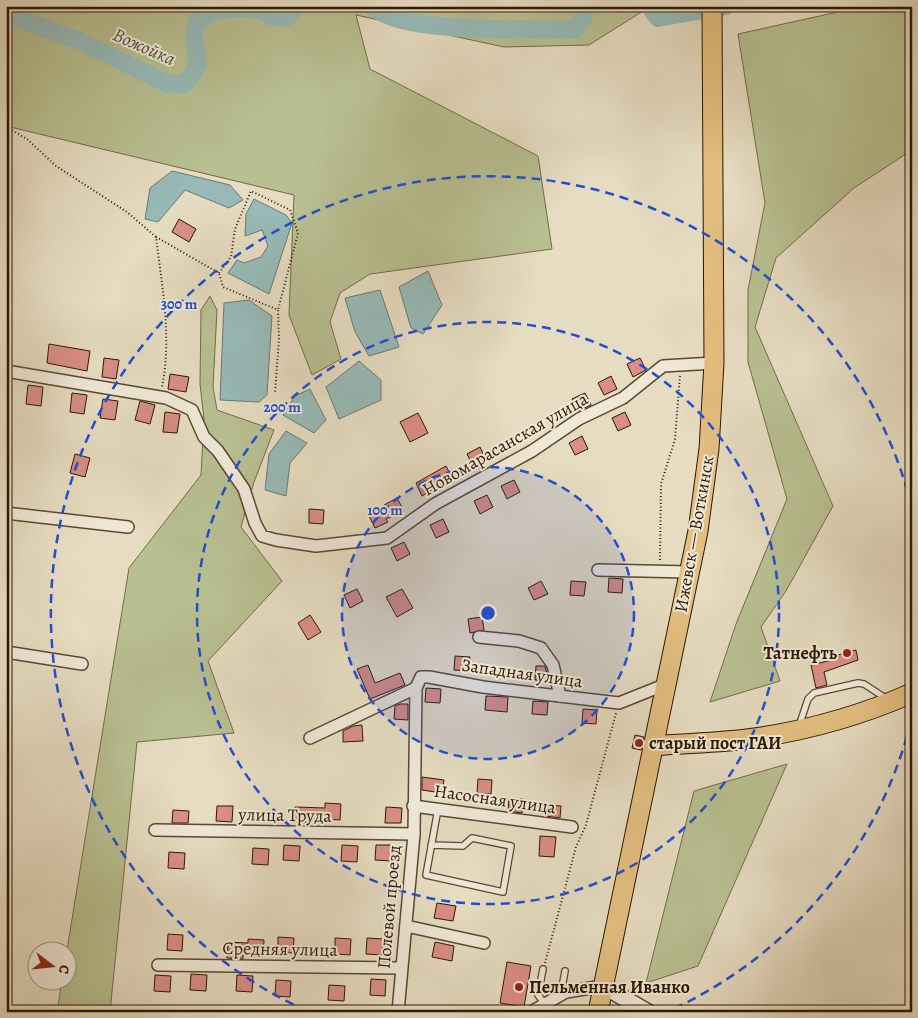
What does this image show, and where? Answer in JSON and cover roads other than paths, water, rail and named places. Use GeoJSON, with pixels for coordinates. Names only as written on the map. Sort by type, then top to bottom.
{"type":"FeatureCollection","features":[{"type":"Feature","properties":{"kind":"main road","name":"Ижевск — Воткинск"},"geometry":{"type":"LineString","coordinates":[[598,1012],[664,685],[698,531],[709,449],[714,362],[714,49],[712,6]]}},
{"type":"Feature","properties":{"kind":"main road"},"geometry":{"type":"LineString","coordinates":[[652,746],[754,738],[798,730],[834,722],[912,693]]}},
{"type":"Feature","properties":{"kind":"street","name":"Новомарасанская улица"},"geometry":{"type":"LineString","coordinates":[[6,371],[160,397],[192,410],[204,438],[218,451],[244,489],[255,524],[262,536],[316,546],[387,538],[435,504],[532,451],[579,419],[623,398],[663,366],[714,362]]}},
{"type":"Feature","properties":{"kind":"street"},"geometry":{"type":"LineString","coordinates":[[6,513],[128,527]]}},
{"type":"Feature","properties":{"kind":"street"},"geometry":{"type":"LineString","coordinates":[[598,570],[689,572]]}},
{"type":"Feature","properties":{"kind":"street"},"geometry":{"type":"LineString","coordinates":[[479,637],[519,641],[541,648],[553,666],[560,696]]}},
{"type":"Feature","properties":{"kind":"street"},"geometry":{"type":"LineString","coordinates":[[6,652],[82,664]]}},
{"type":"Feature","properties":{"kind":"street","name":"Западная улица"},"geometry":{"type":"LineString","coordinates":[[416,688],[421,677],[619,703],[664,685]]}},
{"type":"Feature","properties":{"kind":"street"},"geometry":{"type":"LineString","coordinates":[[310,738],[416,688]]}},
{"type":"Feature","properties":{"kind":"street","name":"Полевой проезд"},"geometry":{"type":"LineString","coordinates":[[398,1012],[400,968],[406,926],[414,834],[416,688]]}},
{"type":"Feature","properties":{"kind":"street","name":"Насосная улица"},"geometry":{"type":"LineString","coordinates":[[413,806],[572,827]]}},
{"type":"Feature","properties":{"kind":"street","name":"улица Труда"},"geometry":{"type":"LineString","coordinates":[[155,830],[414,834]]}},
{"type":"Feature","properties":{"kind":"street"},"geometry":{"type":"LineString","coordinates":[[406,926],[484,943]]}},
{"type":"Feature","properties":{"kind":"street","name":"Средняя улица"},"geometry":{"type":"LineString","coordinates":[[158,965],[400,968]]}},
{"type":"Feature","properties":{"kind":"street"},"geometry":{"type":"LineString","coordinates":[[531,1012],[545,1008],[566,992],[603,986],[648,1012]]}},
{"type":"Feature","properties":{"kind":"lane"},"geometry":{"type":"LineString","coordinates":[[798,730],[808,699],[814,693],[858,683],[864,684],[891,701]]}},
{"type":"Feature","properties":{"kind":"lane"},"geometry":{"type":"LineString","coordinates":[[431,844],[463,846],[472,838],[511,846],[504,892],[426,875],[431,844],[438,809]]}},
{"type":"Feature","properties":{"kind":"lane"},"geometry":{"type":"LineString","coordinates":[[543,969],[538,995],[545,1008]]}},
{"type":"Feature","properties":{"kind":"lane"},"geometry":{"type":"LineString","coordinates":[[561,995],[565,971]]}},
{"type":"Feature","properties":{"kind":"water"},"geometry":{"type":"Polygon","coordinates":[[[172,171],[230,185],[243,200],[229,208],[185,190],[158,222],[145,219],[150,188],[172,171]]]}},
{"type":"Feature","properties":{"kind":"water"},"geometry":{"type":"Polygon","coordinates":[[[254,199],[286,215],[292,223],[269,294],[228,273],[237,260],[244,263],[261,257],[268,246],[262,230],[245,236],[246,214],[254,199]]]}},
{"type":"Feature","properties":{"kind":"water"},"geometry":{"type":"Polygon","coordinates":[[[428,271],[442,305],[423,334],[411,328],[399,287],[428,271]]]}},
{"type":"Feature","properties":{"kind":"water"},"geometry":{"type":"Polygon","coordinates":[[[380,290],[399,347],[369,356],[355,332],[345,298],[380,290]]]}},
{"type":"Feature","properties":{"kind":"water"},"geometry":{"type":"Polygon","coordinates":[[[249,300],[272,316],[267,395],[259,402],[220,400],[224,303],[249,300]]]}},
{"type":"Feature","properties":{"kind":"water"},"geometry":{"type":"Polygon","coordinates":[[[359,361],[381,380],[381,400],[339,419],[326,387],[359,361]]]}},
{"type":"Feature","properties":{"kind":"water"},"geometry":{"type":"Polygon","coordinates":[[[310,389],[326,420],[314,433],[283,415],[295,396],[310,389]]]}},
{"type":"Feature","properties":{"kind":"water"},"geometry":{"type":"Polygon","coordinates":[[[286,431],[307,443],[290,463],[286,496],[265,490],[269,454],[286,431]]]}},
{"type":"Feature","properties":{"kind":"waterway","name":"Вожойка"},"geometry":{"type":"LineString","coordinates":[[14,6],[19,19],[80,41],[168,84],[184,84],[194,73],[197,64],[194,39],[197,21],[210,14],[239,8],[259,10],[276,17],[288,17],[296,6]]}},
{"type":"Feature","properties":{"kind":"waterway","name":"Вожойка"},"geometry":{"type":"LineString","coordinates":[[375,6],[387,15],[436,26],[575,30],[585,15],[584,6]]}},
{"type":"Feature","properties":{"kind":"waterway","name":"Вожойка"},"geometry":{"type":"LineString","coordinates":[[652,6],[652,10],[658,18],[726,6]]}},
{"type":"Feature","properties":{"kind":"place","name":"Татнефть"},"geometry":{"type":"Point","coordinates":[847,653]}},
{"type":"Feature","properties":{"kind":"place","name":"старый пост ГАИ"},"geometry":{"type":"Point","coordinates":[639,743]}},
{"type":"Feature","properties":{"kind":"place","name":"Пельменная Иванко"},"geometry":{"type":"Point","coordinates":[519,987]}}]}
